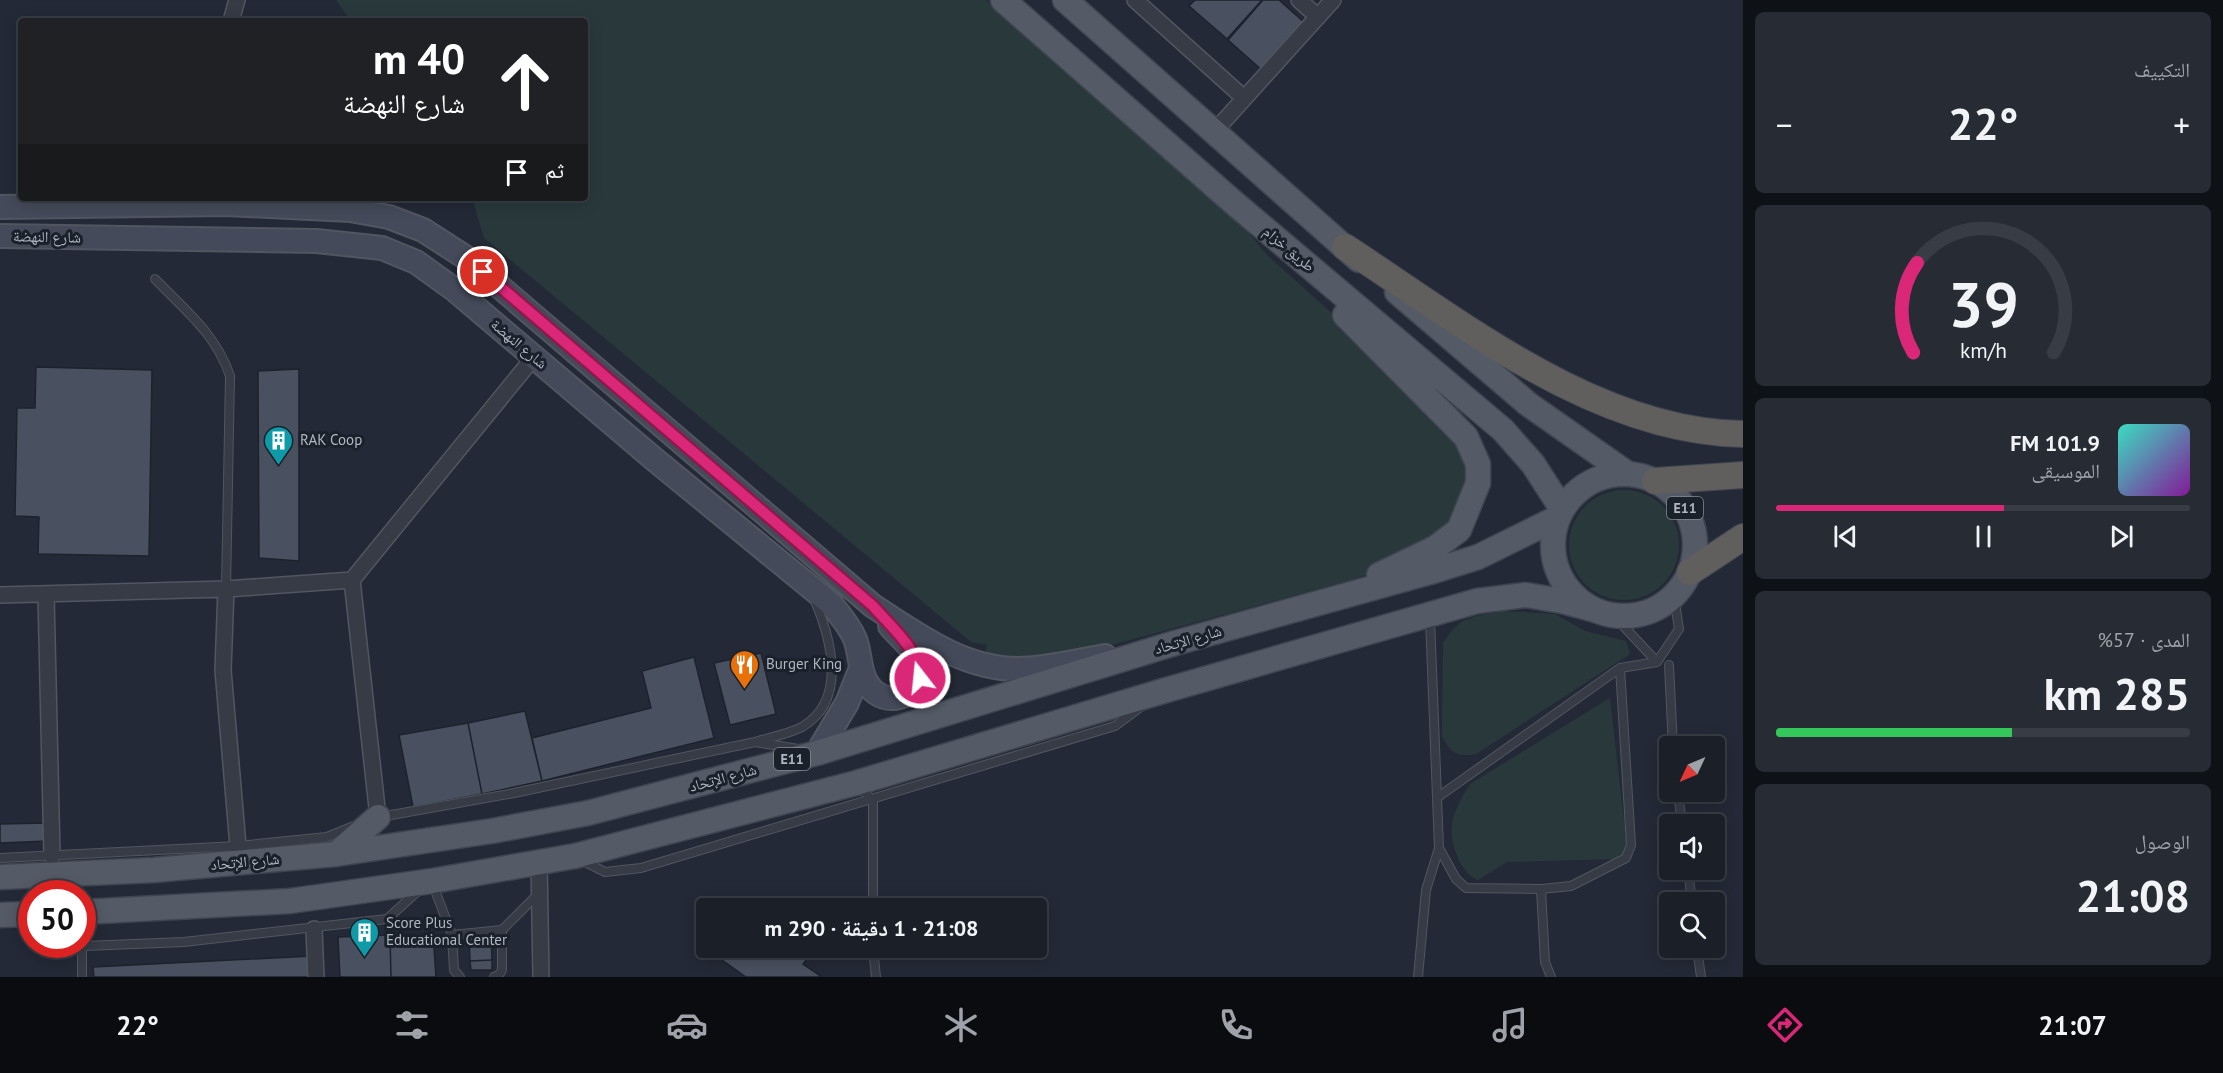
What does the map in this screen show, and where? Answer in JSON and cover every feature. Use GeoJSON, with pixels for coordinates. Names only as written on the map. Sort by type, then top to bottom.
{"type":"FeatureCollection","features":[{"type":"Feature","properties":{"kind":"highway"},"geometry":{"type":"LineString","coordinates":[[1345,247],[1516,358],[1582,396],[1668,425],[1743,434]]}},
{"type":"Feature","properties":{"kind":"highway","name":"E11"},"geometry":{"type":"LineString","coordinates":[[1655,481],[1743,475]]}},
{"type":"Feature","properties":{"kind":"highway","name":"E11"},"geometry":{"type":"LineString","coordinates":[[1690,572],[1743,537]]}},
{"type":"Feature","properties":{"kind":"main road","name":"طريق خزام"},"geometry":{"type":"LineString","coordinates":[[1003,0],[1233,202],[1503,430],[1533,464],[1560,514]]}},
{"type":"Feature","properties":{"kind":"main road"},"geometry":{"type":"LineString","coordinates":[[1065,0],[1488,372],[1528,404],[1629,474]]}},
{"type":"Feature","properties":{"kind":"main road","name":"شارع النهضة"},"geometry":{"type":"LineString","coordinates":[[0,207],[226,201],[350,210],[389,217],[423,230],[465,257],[873,606]]}},
{"type":"Feature","properties":{"kind":"main road"},"geometry":{"type":"LineString","coordinates":[[1233,202],[1466,437],[1478,464],[1478,483],[1459,530],[1435,548],[1327,601]]}},
{"type":"Feature","properties":{"kind":"main road","name":"شارع النهضة"},"geometry":{"type":"LineString","coordinates":[[0,236],[316,241],[382,248],[416,262],[455,290],[831,604],[849,626],[856,641],[861,668]]}},
{"type":"Feature","properties":{"kind":"main road","name":"E11"},"geometry":{"type":"LineString","coordinates":[[96,911],[290,900],[430,881],[575,856],[856,783],[1163,691],[1477,601],[1526,595],[1562,601],[1604,613],[1635,615],[1646,612],[1674,596],[1690,572],[1695,551],[1694,530],[1686,510],[1672,493],[1655,481],[1629,474],[1609,475],[1590,482],[1574,493],[1560,514]]}},
{"type":"Feature","properties":{"kind":"main road"},"geometry":{"type":"LineString","coordinates":[[1560,514],[1552,540],[1563,582],[1576,598],[1604,613]]}},
{"type":"Feature","properties":{"kind":"main road","name":"شارع الإتحاد"},"geometry":{"type":"LineString","coordinates":[[0,877],[154,870],[336,854],[492,831],[588,813],[817,753],[1175,644],[1478,557],[1560,514]]}},
{"type":"Feature","properties":{"kind":"main road"},"geometry":{"type":"LineString","coordinates":[[873,606],[946,652],[980,665],[1019,669],[1175,644]]}},
{"type":"Feature","properties":{"kind":"main road"},"geometry":{"type":"LineString","coordinates":[[861,668],[875,692],[890,699],[904,696],[914,689],[920,678],[915,654],[873,606]]}},
{"type":"Feature","properties":{"kind":"main road"},"geometry":{"type":"LineString","coordinates":[[817,753],[848,703],[861,668]]}},
{"type":"Feature","properties":{"kind":"main road"},"geometry":{"type":"LineString","coordinates":[[336,854],[378,817]]}},
{"type":"Feature","properties":{"kind":"main road"},"geometry":{"type":"LineString","coordinates":[[0,915],[18,914]]}},
{"type":"Feature","properties":{"kind":"street"},"geometry":{"type":"LineString","coordinates":[[232,18],[237,0]]}},
{"type":"Feature","properties":{"kind":"street"},"geometry":{"type":"LineString","coordinates":[[1135,0],[1244,98]]}},
{"type":"Feature","properties":{"kind":"street"},"geometry":{"type":"LineString","coordinates":[[1299,0],[1318,17]]}},
{"type":"Feature","properties":{"kind":"street"},"geometry":{"type":"LineString","coordinates":[[1214,132],[1333,0]]}},
{"type":"Feature","properties":{"kind":"street"},"geometry":{"type":"LineString","coordinates":[[378,817],[352,580],[534,357]]}},
{"type":"Feature","properties":{"kind":"street"},"geometry":{"type":"LineString","coordinates":[[0,595],[46,596],[226,589],[352,580]]}},
{"type":"Feature","properties":{"kind":"street"},"geometry":{"type":"LineString","coordinates":[[226,589],[223,670],[238,846]]}},
{"type":"Feature","properties":{"kind":"street"},"geometry":{"type":"LineString","coordinates":[[46,596],[52,856]]}},
{"type":"Feature","properties":{"kind":"street"},"geometry":{"type":"LineString","coordinates":[[539,862],[541,977]]}},
{"type":"Feature","properties":{"kind":"street"},"geometry":{"type":"LineString","coordinates":[[314,929],[316,977]]}},
{"type":"Feature","properties":{"kind":"lane"},"geometry":{"type":"LineString","coordinates":[[155,279],[204,328],[222,352],[230,376],[226,589]]}},
{"type":"Feature","properties":{"kind":"lane"},"geometry":{"type":"LineString","coordinates":[[0,858],[238,846],[327,837],[378,817],[526,790],[755,742],[804,726],[820,709],[829,690],[833,666],[832,648],[810,588]]}},
{"type":"Feature","properties":{"kind":"lane"},"geometry":{"type":"LineString","coordinates":[[1438,797],[1620,668],[1657,662],[1680,629],[1674,596]]}},
{"type":"Feature","properties":{"kind":"lane"},"geometry":{"type":"LineString","coordinates":[[1604,613],[1657,662]]}},
{"type":"Feature","properties":{"kind":"lane"},"geometry":{"type":"LineString","coordinates":[[1418,977],[1426,890],[1439,848],[1429,615]]}},
{"type":"Feature","properties":{"kind":"lane"},"geometry":{"type":"LineString","coordinates":[[1669,666],[1672,736]]}},
{"type":"Feature","properties":{"kind":"lane"},"geometry":{"type":"LineString","coordinates":[[1439,848],[1456,879],[1466,888],[1541,889],[1571,886],[1626,858],[1629,853],[1630,823],[1620,668]]}},
{"type":"Feature","properties":{"kind":"lane"},"geometry":{"type":"LineString","coordinates":[[575,856],[605,872],[641,868],[873,801],[1115,726],[1163,691]]}},
{"type":"Feature","properties":{"kind":"lane"},"geometry":{"type":"LineString","coordinates":[[755,742],[817,753]]}},
{"type":"Feature","properties":{"kind":"lane"},"geometry":{"type":"LineString","coordinates":[[856,783],[873,801],[873,898]]}},
{"type":"Feature","properties":{"kind":"lane"},"geometry":{"type":"LineString","coordinates":[[96,945],[184,942],[387,919],[430,881],[452,935],[454,970],[460,977]]}},
{"type":"Feature","properties":{"kind":"lane"},"geometry":{"type":"LineString","coordinates":[[1541,889],[1545,962],[1551,977]]}},
{"type":"Feature","properties":{"kind":"lane"},"geometry":{"type":"LineString","coordinates":[[452,935],[502,930],[540,893]]}},
{"type":"Feature","properties":{"kind":"lane"},"geometry":{"type":"LineString","coordinates":[[494,977],[499,975],[502,969],[502,930]]}},
{"type":"Feature","properties":{"kind":"lane"},"geometry":{"type":"LineString","coordinates":[[82,977],[83,958]]}},
{"type":"Feature","properties":{"kind":"lane"},"geometry":{"type":"LineString","coordinates":[[874,958],[876,977]]}},
{"type":"Feature","properties":{"kind":"lane"},"geometry":{"type":"LineString","coordinates":[[1698,958],[1701,977]]}},
{"type":"Feature","properties":{"kind":"shaded area"},"geometry":{"type":"Polygon","coordinates":[[[336,0],[986,0],[1238,220],[1268,256],[1458,426],[1479,499],[1429,554],[1351,580],[1053,661],[985,653],[987,645],[971,642],[484,238],[473,201],[588,201],[588,18],[349,18],[336,0]]]}},
{"type":"Feature","properties":{"kind":"shaded area"},"geometry":{"type":"Polygon","coordinates":[[[1624,490],[1645,494],[1663,506],[1675,524],[1679,545],[1675,566],[1663,584],[1645,596],[1624,600],[1603,596],[1585,584],[1573,566],[1569,545],[1573,524],[1585,506],[1603,494],[1624,490]]]}},
{"type":"Feature","properties":{"kind":"shaded area"},"geometry":{"type":"Polygon","coordinates":[[[1502,611],[1555,614],[1585,631],[1626,641],[1630,654],[1476,754],[1459,754],[1451,750],[1442,736],[1443,643],[1454,628],[1463,621],[1502,611]]]}},
{"type":"Feature","properties":{"kind":"shaded area"},"geometry":{"type":"Polygon","coordinates":[[[1610,698],[1627,847],[1625,855],[1619,859],[1507,862],[1478,880],[1472,877],[1461,864],[1452,839],[1452,823],[1455,813],[1470,784],[1610,698]]]}},
{"type":"Feature","properties":{"kind":"building"},"geometry":{"type":"Polygon","coordinates":[[[1195,0],[1262,0],[1227,39],[1189,6],[1195,0]]]}},
{"type":"Feature","properties":{"kind":"building"},"geometry":{"type":"Polygon","coordinates":[[[1263,0],[1279,0],[1305,23],[1264,72],[1228,40],[1263,0]]]}},
{"type":"Feature","properties":{"kind":"building"},"geometry":{"type":"Polygon","coordinates":[[[36,367],[152,370],[149,556],[38,554],[39,517],[15,516],[17,408],[35,408],[36,367]]]}},
{"type":"Feature","properties":{"kind":"building","name":"RAK Coop"},"geometry":{"type":"Polygon","coordinates":[[[299,369],[299,561],[259,558],[258,371],[299,369]]]}},
{"type":"Feature","properties":{"kind":"building","name":"Burger King"},"geometry":{"type":"Polygon","coordinates":[[[761,653],[776,714],[730,725],[714,663],[761,653]]]}},
{"type":"Feature","properties":{"kind":"building"},"geometry":{"type":"Polygon","coordinates":[[[694,657],[714,738],[542,781],[532,738],[651,708],[642,671],[694,657]]]}},
{"type":"Feature","properties":{"kind":"building"},"geometry":{"type":"Polygon","coordinates":[[[525,711],[542,781],[482,794],[468,723],[525,711]]]}},
{"type":"Feature","properties":{"kind":"building"},"geometry":{"type":"Polygon","coordinates":[[[468,723],[482,794],[413,807],[399,735],[468,723]]]}},
{"type":"Feature","properties":{"kind":"building"},"geometry":{"type":"Polygon","coordinates":[[[47,823],[47,841],[0,843],[0,824],[47,823]]]}},
{"type":"Feature","properties":{"kind":"building"},"geometry":{"type":"Polygon","coordinates":[[[433,933],[436,977],[391,977],[390,935],[433,933]]]}},
{"type":"Feature","properties":{"kind":"building","name":"Score Plus Educational Center"},"geometry":{"type":"Polygon","coordinates":[[[390,935],[391,977],[340,977],[338,937],[390,935]]]}},
{"type":"Feature","properties":{"kind":"building"},"geometry":{"type":"Polygon","coordinates":[[[491,936],[492,960],[470,961],[469,937],[491,936]]]}},
{"type":"Feature","properties":{"kind":"building"},"geometry":{"type":"Polygon","coordinates":[[[313,956],[314,977],[94,977],[93,967],[313,956]]]}},
{"type":"Feature","properties":{"kind":"building"},"geometry":{"type":"Polygon","coordinates":[[[723,958],[808,958],[803,964],[822,977],[746,977],[722,960],[723,958]]]}},
{"type":"Feature","properties":{"kind":"building"},"geometry":{"type":"Polygon","coordinates":[[[492,960],[492,970],[471,970],[470,961],[492,960]]]}},
{"type":"Feature","properties":{"kind":"place","name":"RAK Coop"},"geometry":{"type":"Point","coordinates":[279,466]}},
{"type":"Feature","properties":{"kind":"place","name":"Burger King"},"geometry":{"type":"Point","coordinates":[745,690]}},
{"type":"Feature","properties":{"kind":"place","name":"Score Plus Educational Center"},"geometry":{"type":"Point","coordinates":[365,958]}},
{"type":"Feature","properties":{"kind":"route"},"geometry":{"type":"LineString","coordinates":[[483,272],[873,606],[915,654],[920,678]]}}]}
